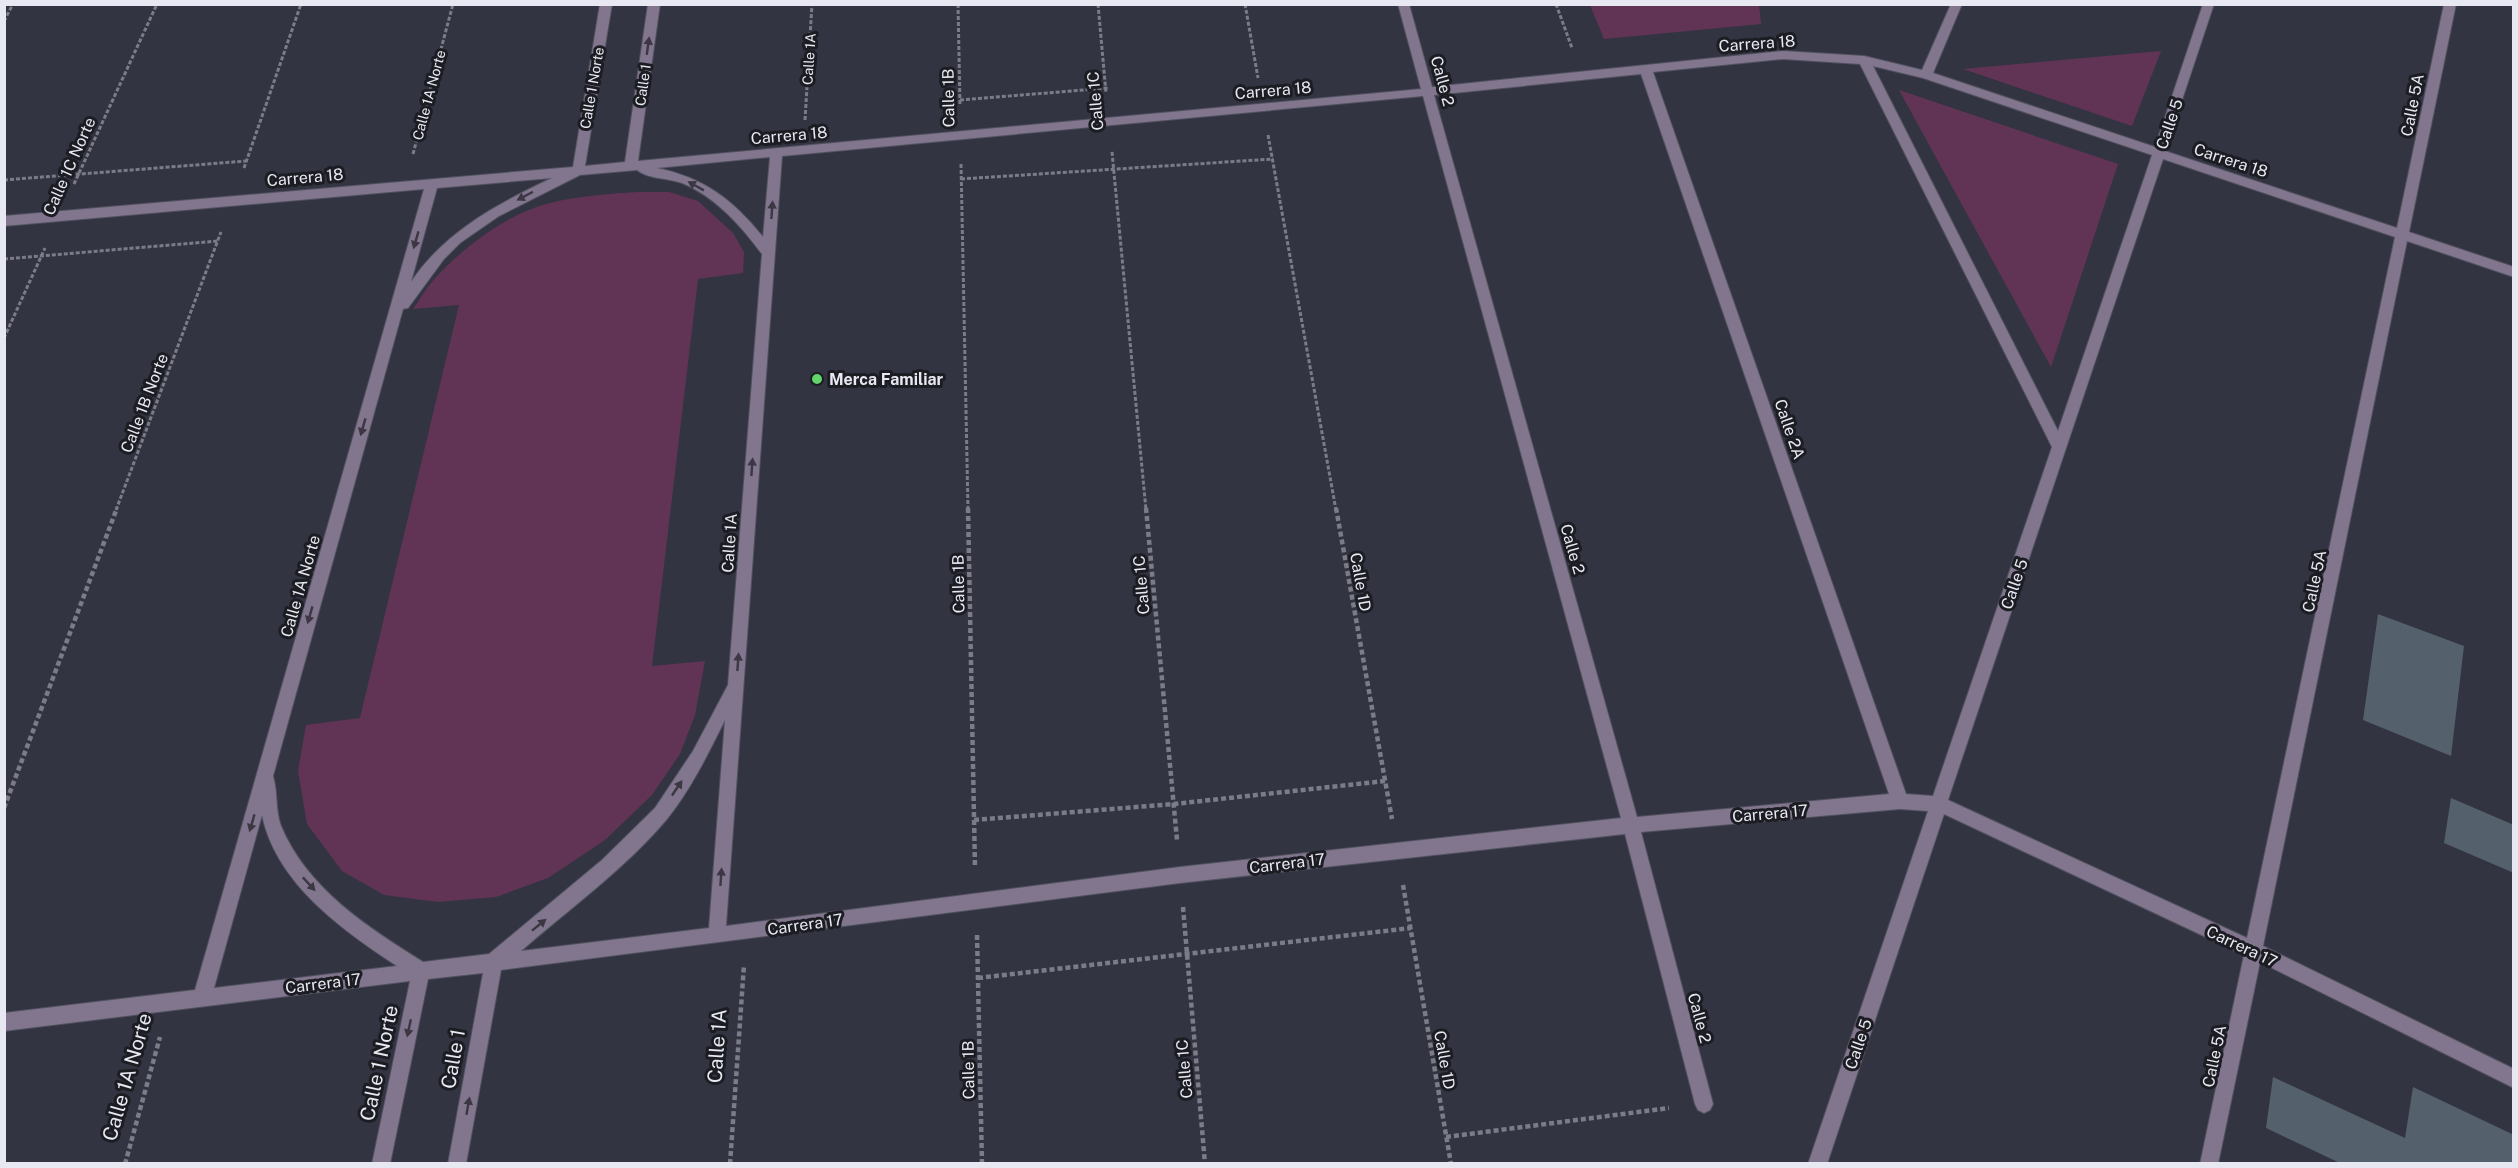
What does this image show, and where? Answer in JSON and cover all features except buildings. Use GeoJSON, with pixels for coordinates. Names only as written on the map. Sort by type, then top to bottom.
{"type":"FeatureCollection","features":[{"type":"Feature","properties":{"kind":"street","name":"Calle 1 Norte"},"geometry":{"type":"LineString","coordinates":[[578,171],[606,4]]}},
{"type":"Feature","properties":{"kind":"street","name":"Calle 1"},"geometry":{"type":"LineString","coordinates":[[631,166],[654,4]]}},
{"type":"Feature","properties":{"kind":"street","name":"Calle 2"},"geometry":{"type":"LineString","coordinates":[[1403,4],[1630,825],[1704,1104]]}},
{"type":"Feature","properties":{"kind":"street"},"geometry":{"type":"LineString","coordinates":[[1926,75],[1957,4]]}},
{"type":"Feature","properties":{"kind":"street","name":"Calle 5"},"geometry":{"type":"LineString","coordinates":[[1817,1164],[2209,4]]}},
{"type":"Feature","properties":{"kind":"street","name":"Calle 5A"},"geometry":{"type":"LineString","coordinates":[[2209,1164],[2450,4]]}},
{"type":"Feature","properties":{"kind":"street","name":"Carrera 18"},"geometry":{"type":"LineString","coordinates":[[4,221],[776,153],[1582,77],[1783,55],[1864,60],[1926,75],[2514,272]]}},
{"type":"Feature","properties":{"kind":"street"},"geometry":{"type":"LineString","coordinates":[[1864,60],[2060,449]]}},
{"type":"Feature","properties":{"kind":"street","name":"Calle 2A"},"geometry":{"type":"LineString","coordinates":[[1646,70],[1900,801]]}},
{"type":"Feature","properties":{"kind":"street","name":"Calle 1A"},"geometry":{"type":"LineString","coordinates":[[717,935],[776,153]]}},
{"type":"Feature","properties":{"kind":"street"},"geometry":{"type":"LineString","coordinates":[[631,166],[687,181],[722,200],[750,228],[768,253]]}},
{"type":"Feature","properties":{"kind":"street"},"geometry":{"type":"LineString","coordinates":[[395,317],[424,272],[457,240],[501,209],[578,171]]}},
{"type":"Feature","properties":{"kind":"street","name":"Calle 1A Norte"},"geometry":{"type":"LineString","coordinates":[[202,998],[432,183]]}},
{"type":"Feature","properties":{"kind":"street"},"geometry":{"type":"LineString","coordinates":[[494,962],[608,866],[661,813],[699,756],[736,684]]}},
{"type":"Feature","properties":{"kind":"street"},"geometry":{"type":"LineString","coordinates":[[265,774],[273,828],[298,873],[331,908],[367,936],[422,971]]}},
{"type":"Feature","properties":{"kind":"street","name":"Carrera 17"},"geometry":{"type":"LineString","coordinates":[[4,1022],[747,932],[1180,875],[1630,825],[1900,801],[1940,804],[2255,951],[2514,1079]]}},
{"type":"Feature","properties":{"kind":"street","name":"Calle 1"},"geometry":{"type":"LineString","coordinates":[[457,1164],[494,962]]}},
{"type":"Feature","properties":{"kind":"street","name":"Calle 1 Norte"},"geometry":{"type":"LineString","coordinates":[[381,1164],[422,971]]}},
{"type":"Feature","properties":{"kind":"path"},"geometry":{"type":"LineString","coordinates":[[4,21],[13,4]]}},
{"type":"Feature","properties":{"kind":"path","name":"Calle 1C Norte"},"geometry":{"type":"LineString","coordinates":[[4,338],[157,4]]}},
{"type":"Feature","properties":{"kind":"path","name":"Calle 1B Norte"},"geometry":{"type":"LineString","coordinates":[[4,808],[218,241],[301,4]]}},
{"type":"Feature","properties":{"kind":"path","name":"Calle 1A Norte"},"geometry":{"type":"LineString","coordinates":[[405,185],[453,4]]}},
{"type":"Feature","properties":{"kind":"path","name":"Calle 1A"},"geometry":{"type":"LineString","coordinates":[[803,150],[812,4]]}},
{"type":"Feature","properties":{"kind":"path","name":"Calle 1B"},"geometry":{"type":"LineString","coordinates":[[958,4],[982,1164]]}},
{"type":"Feature","properties":{"kind":"path","name":"Calle 1C"},"geometry":{"type":"LineString","coordinates":[[1098,4],[1174,804],[1205,1164]]}},
{"type":"Feature","properties":{"kind":"path","name":"Calle 1D"},"geometry":{"type":"LineString","coordinates":[[1245,4],[1411,928],[1450,1164]]}},
{"type":"Feature","properties":{"kind":"path"},"geometry":{"type":"LineString","coordinates":[[1556,4],[1582,77]]}},
{"type":"Feature","properties":{"kind":"path"},"geometry":{"type":"LineString","coordinates":[[961,179],[1273,159]]}},
{"type":"Feature","properties":{"kind":"path"},"geometry":{"type":"LineString","coordinates":[[4,180],[247,161]]}},
{"type":"Feature","properties":{"kind":"path"},"geometry":{"type":"LineString","coordinates":[[4,259],[218,241]]}},
{"type":"Feature","properties":{"kind":"path"},"geometry":{"type":"LineString","coordinates":[[974,820],[1174,804],[1385,781]]}},
{"type":"Feature","properties":{"kind":"path"},"geometry":{"type":"LineString","coordinates":[[978,978],[1411,928]]}},
{"type":"Feature","properties":{"kind":"path","name":"Calle 1A"},"geometry":{"type":"LineString","coordinates":[[730,1164],[747,932]]}},
{"type":"Feature","properties":{"kind":"path","name":"Calle 1A Norte"},"geometry":{"type":"LineString","coordinates":[[124,1164],[170,1001]]}},
{"type":"Feature","properties":{"kind":"path"},"geometry":{"type":"LineString","coordinates":[[1446,1137],[1704,1104]]}},
{"type":"Feature","properties":{"kind":"shaded area"},"geometry":{"type":"Polygon","coordinates":[[[1590,5],[1759,5],[1761,24],[1604,39],[1590,5]]]}},
{"type":"Feature","properties":{"kind":"shaded area"},"geometry":{"type":"Polygon","coordinates":[[[2161,51],[2132,126],[1963,69],[2161,51]]]}},
{"type":"Feature","properties":{"kind":"shaded area"},"geometry":{"type":"Polygon","coordinates":[[[1899,90],[2118,164],[2051,367],[1899,90]]]}},
{"type":"Feature","properties":{"kind":"shaded area"},"geometry":{"type":"Polygon","coordinates":[[[638,192],[669,192],[698,201],[733,233],[744,252],[743,273],[698,279],[652,666],[705,661],[695,715],[680,754],[652,795],[605,840],[548,878],[496,897],[438,902],[384,895],[342,871],[307,824],[298,771],[306,725],[360,718],[459,305],[413,309],[434,279],[462,252],[519,214],[550,203],[638,192]]]}},
{"type":"Feature","properties":{"kind":"place","name":"Merca Familiar"},"geometry":{"type":"Point","coordinates":[817,379]}}]}
